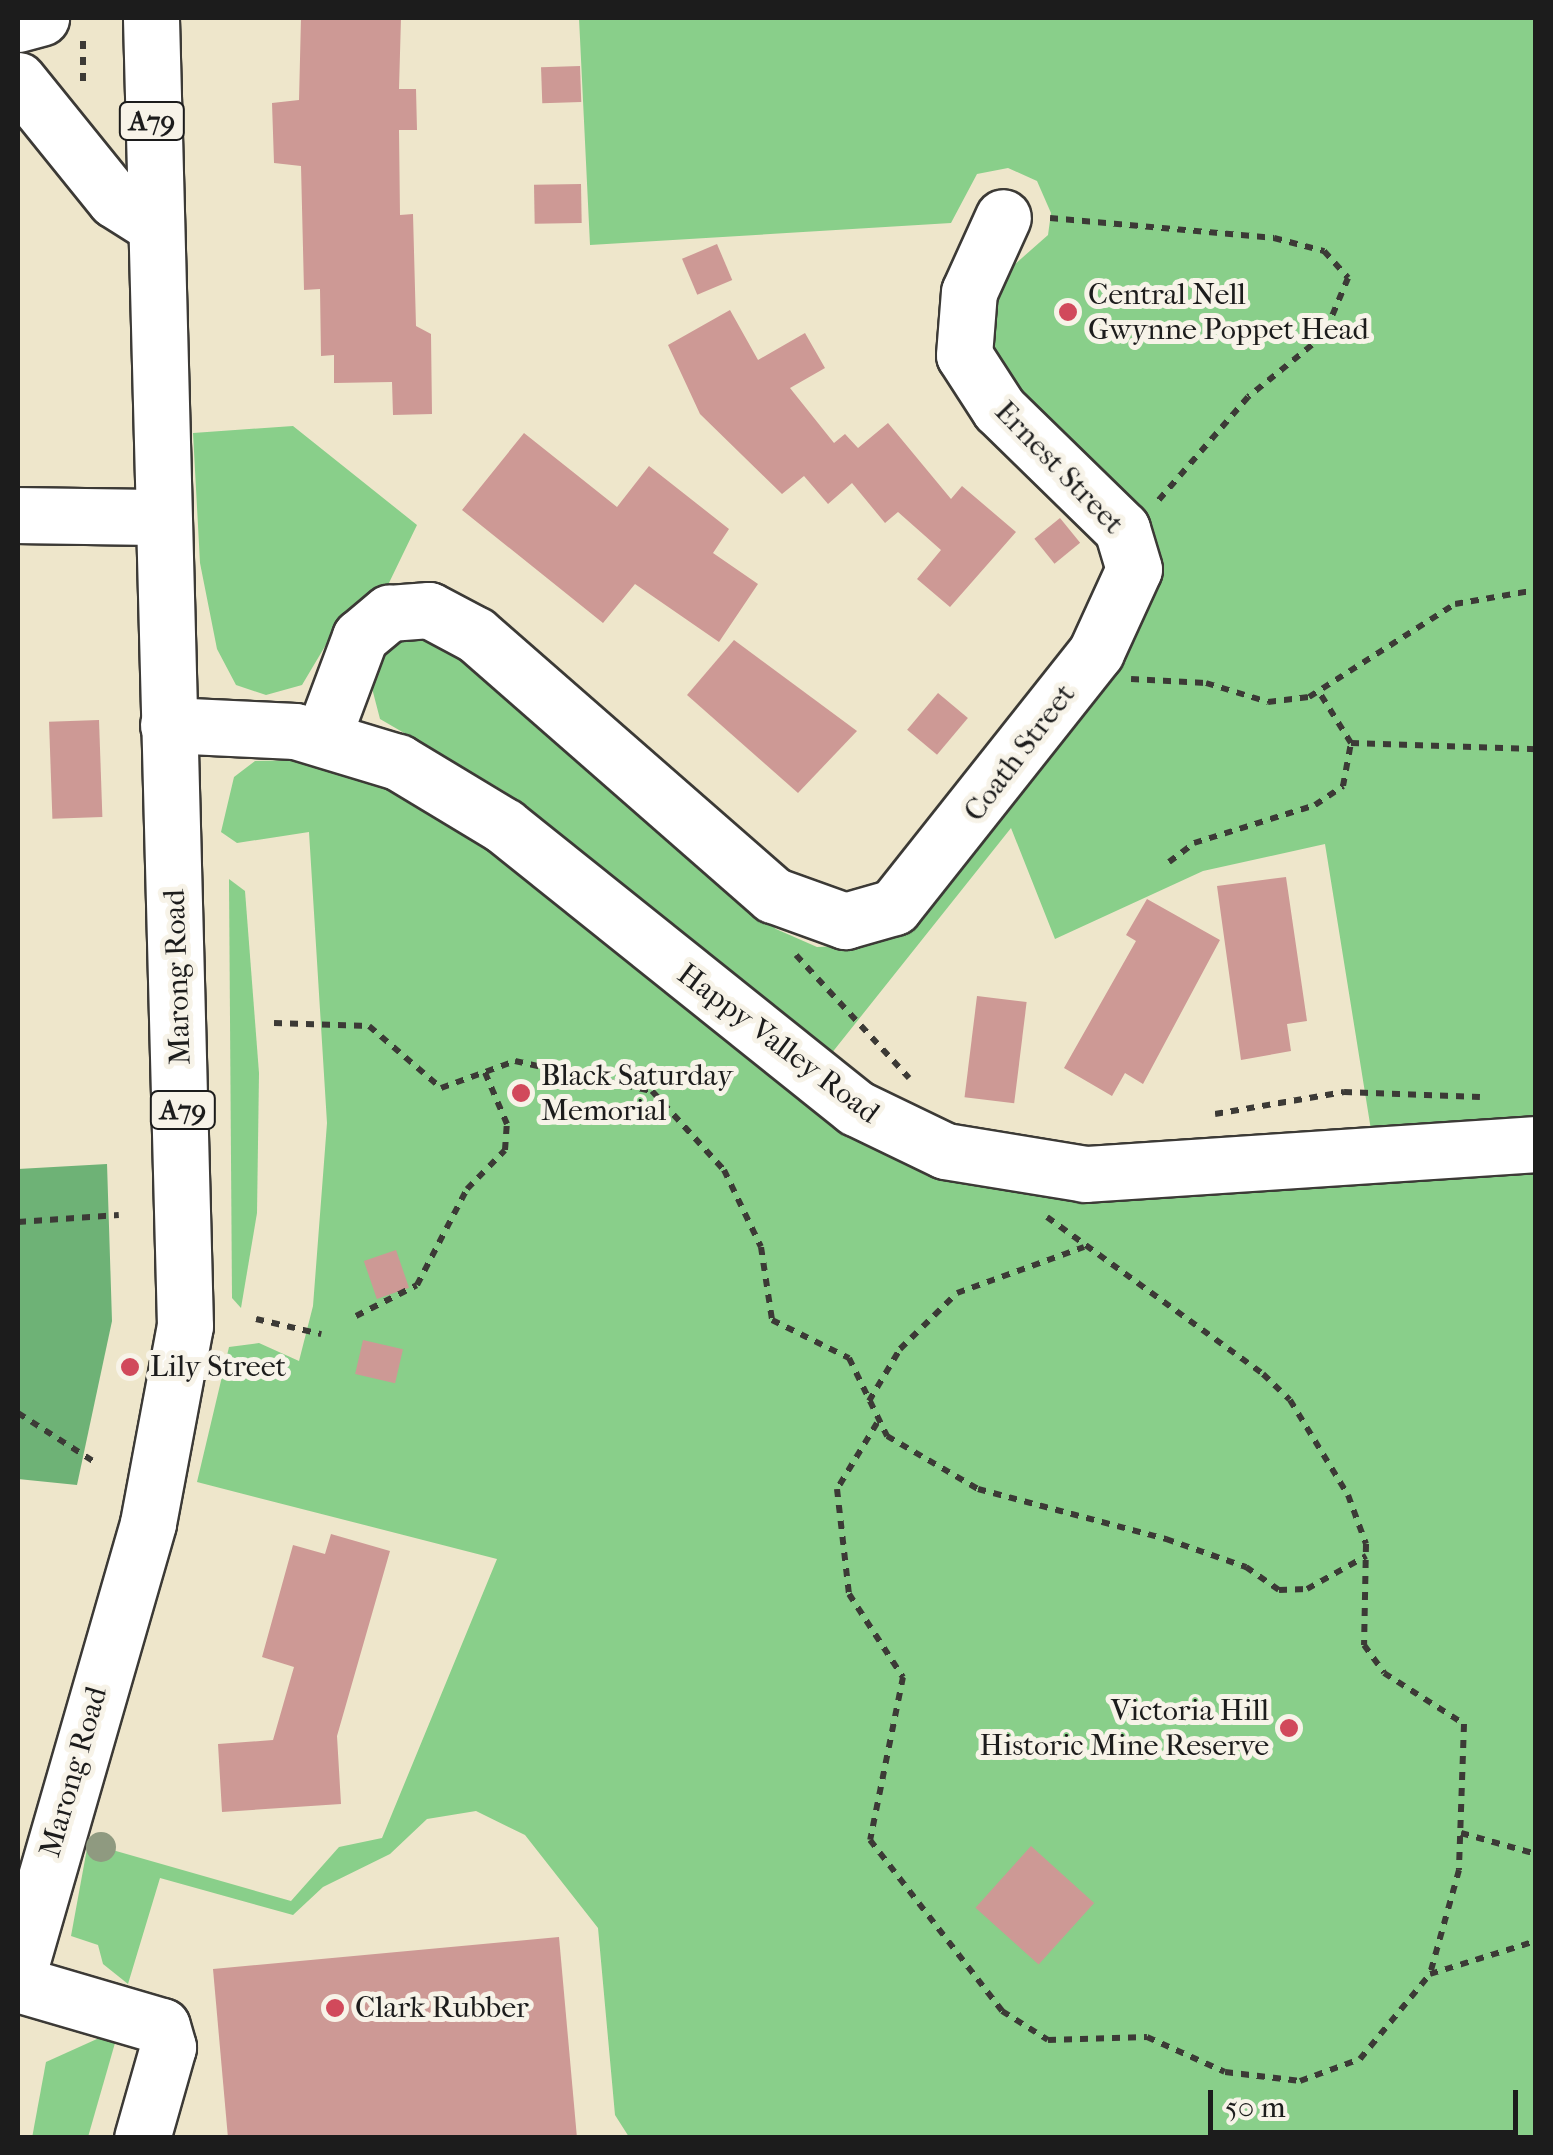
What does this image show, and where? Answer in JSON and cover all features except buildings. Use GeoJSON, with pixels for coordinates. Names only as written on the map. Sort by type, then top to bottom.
{"type":"FeatureCollection","features":[{"type":"Feature","properties":{"kind":"main road"},"geometry":{"type":"LineString","coordinates":[[18,24],[41,18]]}},
{"type":"Feature","properties":{"kind":"main road","name":"Marong Road"},"geometry":{"type":"LineString","coordinates":[[18,1968],[148,1523],[181,1362],[186,1194],[168,725],[150,18]]}},
{"type":"Feature","properties":{"kind":"main road"},"geometry":{"type":"LineString","coordinates":[[18,80],[115,200],[153,224]]}},
{"type":"Feature","properties":{"kind":"main road","name":"Ernest Street"},"geometry":{"type":"LineString","coordinates":[[1004,217],[969,292],[964,355],[999,409],[1128,542]]}},
{"type":"Feature","properties":{"kind":"main road"},"geometry":{"type":"LineString","coordinates":[[18,514],[162,517]]}},
{"type":"Feature","properties":{"kind":"main road","name":"Coath Street"},"geometry":{"type":"LineString","coordinates":[[323,736],[360,636],[389,613],[429,610],[476,635],[774,896],[824,918],[863,920],[923,880],[1096,652],[1129,588],[1128,542]]}},
{"type":"Feature","properties":{"kind":"main road","name":"Happy Valley Road"},"geometry":{"type":"LineString","coordinates":[[168,725],[323,736],[398,762],[504,826],[856,1108],[919,1142],[1026,1171],[1536,1144]]}},
{"type":"Feature","properties":{"kind":"main road"},"geometry":{"type":"LineString","coordinates":[[18,1968],[162,2026],[168,2046],[142,2138]]}},
{"type":"Feature","properties":{"kind":"path"},"geometry":{"type":"LineString","coordinates":[[83,18],[83,96]]}},
{"type":"Feature","properties":{"kind":"path"},"geometry":{"type":"LineString","coordinates":[[1004,217],[1274,238],[1324,251],[1344,267],[1348,290],[1324,335],[1264,380],[1193,471],[1128,542]]}},
{"type":"Feature","properties":{"kind":"path"},"geometry":{"type":"LineString","coordinates":[[1096,652],[1152,686],[1206,684],[1268,702],[1319,692],[1455,604],[1536,590]]}},
{"type":"Feature","properties":{"kind":"path"},"geometry":{"type":"LineString","coordinates":[[1169,862],[1194,842],[1331,798],[1350,772],[1351,742],[1319,692]]}},
{"type":"Feature","properties":{"kind":"path"},"geometry":{"type":"LineString","coordinates":[[1351,742],[1536,749]]}},
{"type":"Feature","properties":{"kind":"path"},"geometry":{"type":"LineString","coordinates":[[793,950],[836,1008],[916,1085]]}},
{"type":"Feature","properties":{"kind":"path"},"geometry":{"type":"LineString","coordinates":[[274,1023],[370,1026],[440,1088],[483,1068],[515,1061],[614,1078],[676,1110],[724,1170],[758,1238],[772,1320],[849,1358],[877,1423],[902,1449],[978,1489],[1166,1539],[1246,1567],[1280,1590],[1307,1589],[1366,1556]]}},
{"type":"Feature","properties":{"kind":"path"},"geometry":{"type":"LineString","coordinates":[[356,1316],[417,1286],[466,1189],[505,1150],[507,1124],[483,1068]]}},
{"type":"Feature","properties":{"kind":"path"},"geometry":{"type":"LineString","coordinates":[[1196,1118],[1382,1090],[1498,1103]]}},
{"type":"Feature","properties":{"kind":"path"},"geometry":{"type":"LineString","coordinates":[[877,1423],[837,1489],[848,1594],[903,1677],[870,1840],[1002,2011],[1048,2040],[1147,2038],[1226,2072],[1290,2082],[1360,2059],[1430,1974],[1461,1833],[1464,1724],[1372,1660],[1360,1630],[1366,1556],[1348,1494],[1290,1400],[1227,1344],[1084,1247],[1044,1214],[1026,1171]]}},
{"type":"Feature","properties":{"kind":"path"},"geometry":{"type":"LineString","coordinates":[[18,1222],[119,1215]]}},
{"type":"Feature","properties":{"kind":"path"},"geometry":{"type":"LineString","coordinates":[[868,1401],[900,1348],[956,1293],[1084,1247]]}},
{"type":"Feature","properties":{"kind":"path"},"geometry":{"type":"LineString","coordinates":[[256,1319],[322,1334]]}},
{"type":"Feature","properties":{"kind":"path"},"geometry":{"type":"LineString","coordinates":[[18,1414],[93,1461]]}},
{"type":"Feature","properties":{"kind":"path"},"geometry":{"type":"LineString","coordinates":[[1461,1833],[1536,1854]]}},
{"type":"Feature","properties":{"kind":"path"},"geometry":{"type":"LineString","coordinates":[[1430,1974],[1536,1941]]}},
{"type":"Feature","properties":{"kind":"green space"},"geometry":{"type":"Polygon","coordinates":[[[579,18],[1535,18],[1535,1117],[1371,1130],[1325,844],[1203,871],[1055,939],[1011,828],[831,1054],[504,791],[380,719],[367,669],[389,639],[438,637],[776,929],[817,947],[865,945],[885,938],[1143,583],[983,363],[997,280],[1048,235],[1051,213],[1037,181],[1008,168],[977,174],[951,223],[590,245],[579,18]]]}},
{"type":"Feature","properties":{"kind":"green space"},"geometry":{"type":"Polygon","coordinates":[[[293,426],[417,525],[387,587],[346,611],[302,685],[266,695],[236,685],[217,649],[200,563],[193,433],[293,426]]]}},
{"type":"Feature","properties":{"kind":"green space"},"geometry":{"type":"Polygon","coordinates":[[[303,760],[389,786],[470,834],[791,1094],[920,1169],[1082,1202],[1535,1170],[1535,2137],[629,2137],[615,2115],[598,1928],[525,1835],[476,1811],[427,1819],[390,1854],[323,1887],[293,1915],[160,1878],[128,1984],[103,1964],[98,1945],[71,1936],[88,1843],[291,1901],[339,1847],[382,1838],[497,1559],[197,1482],[229,1347],[259,1343],[299,1361],[313,1306],[327,1123],[309,832],[237,843],[221,832],[234,777],[255,761],[303,760]]]}},
{"type":"Feature","properties":{"kind":"green space"},"geometry":{"type":"Polygon","coordinates":[[[229,879],[245,891],[259,1073],[257,1213],[241,1308],[232,1298],[229,879]]]}},
{"type":"Feature","properties":{"kind":"green space"},"geometry":{"type":"Polygon","coordinates":[[[107,1164],[112,1321],[77,1485],[18,1479],[18,1169],[107,1164]]]}},
{"type":"Feature","properties":{"kind":"green space"},"geometry":{"type":"Polygon","coordinates":[[[108,2034],[115,2043],[88,2137],[32,2138],[46,2062],[108,2034]]]}},
{"type":"Feature","properties":{"kind":"place","name":"Central Nell Gwynne Poppet Head"},"geometry":{"type":"Point","coordinates":[1068,312]}},
{"type":"Feature","properties":{"kind":"place","name":"Black Saturday Memorial"},"geometry":{"type":"Point","coordinates":[521,1093]}},
{"type":"Feature","properties":{"kind":"place","name":"Lily Street"},"geometry":{"type":"Point","coordinates":[130,1367]}},
{"type":"Feature","properties":{"kind":"place","name":"Victoria Hill Historic Mine Reserve"},"geometry":{"type":"Point","coordinates":[1289,1728]}},
{"type":"Feature","properties":{"kind":"place","name":"Clark Rubber"},"geometry":{"type":"Point","coordinates":[335,2008]}}]}
